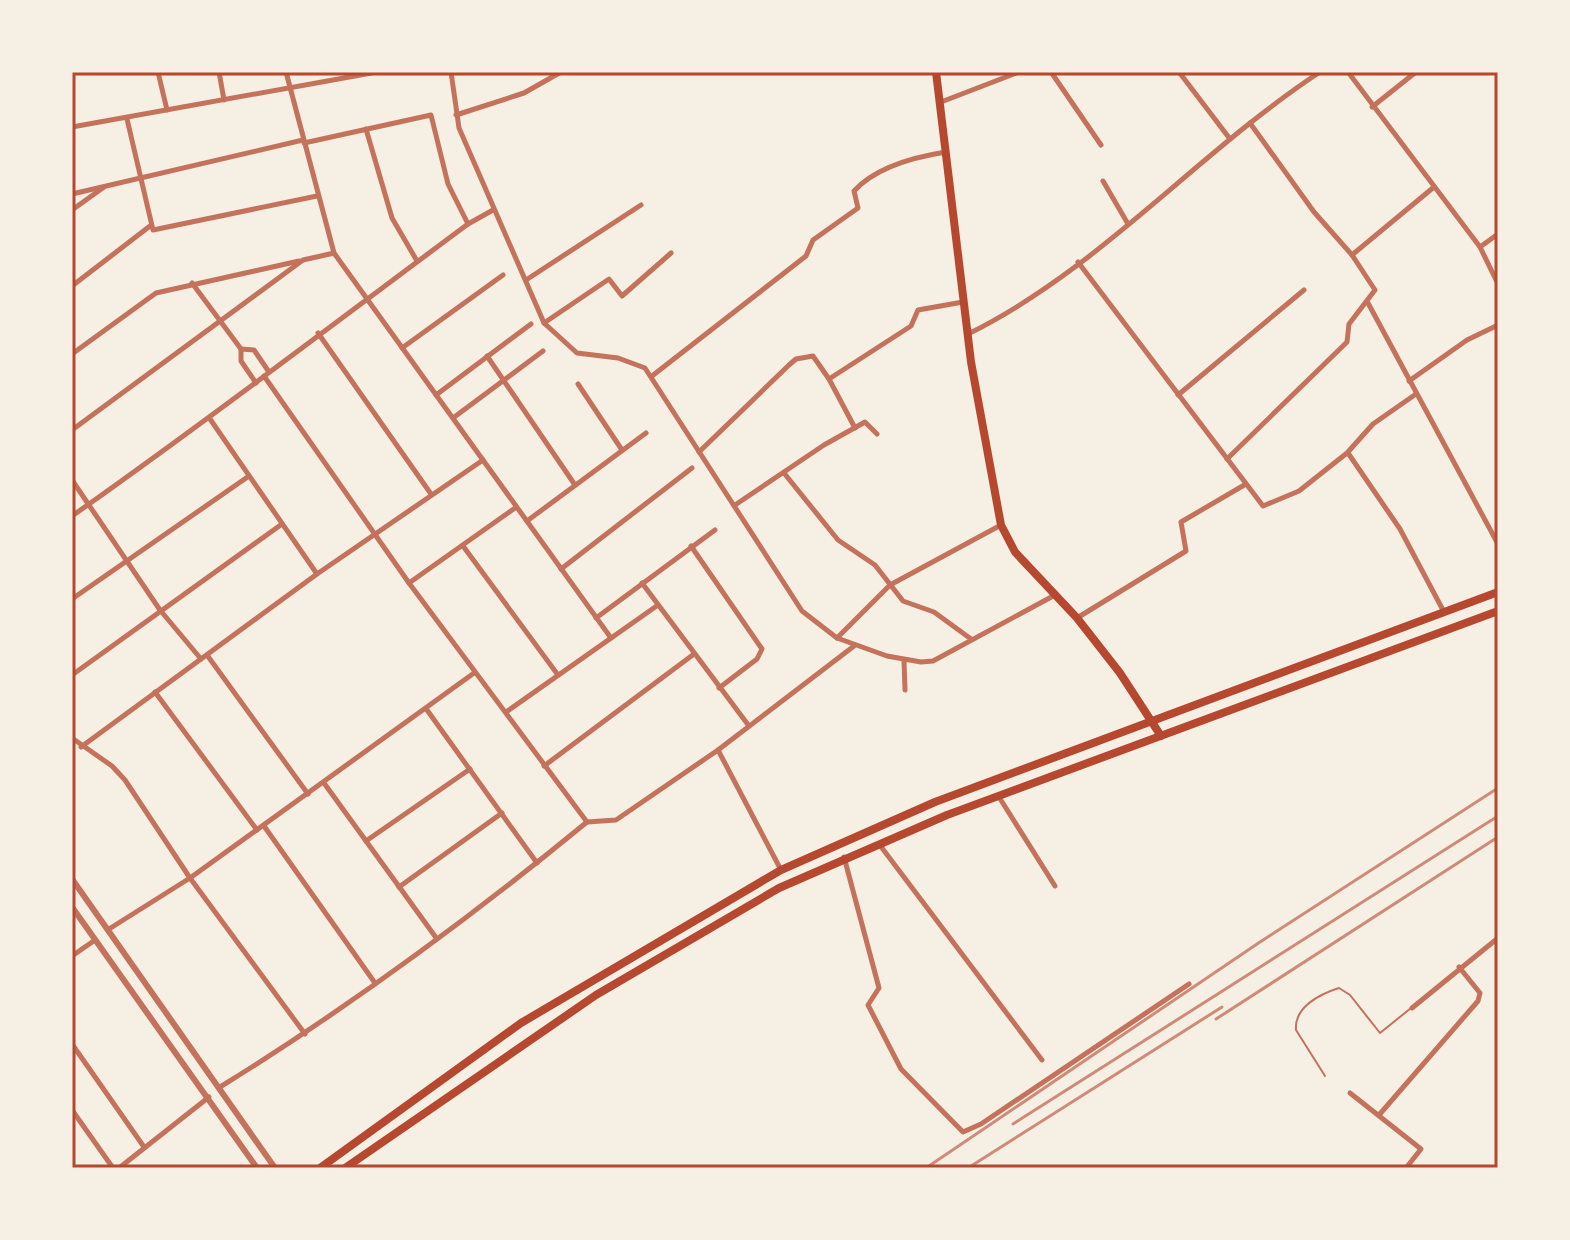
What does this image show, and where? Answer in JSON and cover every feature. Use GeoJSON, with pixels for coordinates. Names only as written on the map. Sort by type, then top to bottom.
{"type":"FeatureCollection","features":[{"type":"Feature","properties":{"kind":"main road"},"geometry":{"type":"LineString","coordinates":[[936,72],[968,334],[1001,525],[1015,552],[1077,618],[1155,722],[1161,736]]}},
{"type":"Feature","properties":{"kind":"main road"},"geometry":{"type":"LineString","coordinates":[[320,1168],[488,1045],[587,982],[781,870],[943,800],[1498,592]]}},
{"type":"Feature","properties":{"kind":"main road"},"geometry":{"type":"LineString","coordinates":[[345,1168],[596,995],[779,888],[844,857],[947,815],[1498,611]]}},
{"type":"Feature","properties":{"kind":"main road"},"geometry":{"type":"LineString","coordinates":[[587,982],[596,995]]}},
{"type":"Feature","properties":{"kind":"street"},"geometry":{"type":"LineString","coordinates":[[158,72],[167,110]]}},
{"type":"Feature","properties":{"kind":"street"},"geometry":{"type":"LineString","coordinates":[[219,72],[224,100]]}},
{"type":"Feature","properties":{"kind":"street"},"geometry":{"type":"LineString","coordinates":[[286,72],[334,253],[611,638]]}},
{"type":"Feature","properties":{"kind":"street"},"geometry":{"type":"LineString","coordinates":[[72,127],[352,74],[377,72]]}},
{"type":"Feature","properties":{"kind":"street"},"geometry":{"type":"LineString","coordinates":[[451,72],[456,115],[491,211],[544,323],[577,353],[631,361],[652,376],[802,611],[852,648],[904,659],[933,661],[1055,595]]}},
{"type":"Feature","properties":{"kind":"street"},"geometry":{"type":"LineString","coordinates":[[456,115],[524,93],[561,72]]}},
{"type":"Feature","properties":{"kind":"street"},"geometry":{"type":"LineString","coordinates":[[940,103],[1019,72]]}},
{"type":"Feature","properties":{"kind":"street"},"geometry":{"type":"LineString","coordinates":[[1051,72],[1101,145]]}},
{"type":"Feature","properties":{"kind":"street"},"geometry":{"type":"LineString","coordinates":[[1179,72],[1230,139]]}},
{"type":"Feature","properties":{"kind":"street"},"geometry":{"type":"LineString","coordinates":[[968,334],[1018,309],[1128,224],[1250,123],[1320,72]]}},
{"type":"Feature","properties":{"kind":"street"},"geometry":{"type":"LineString","coordinates":[[1348,72],[1480,247],[1498,284]]}},
{"type":"Feature","properties":{"kind":"street"},"geometry":{"type":"LineString","coordinates":[[1372,107],[1416,72]]}},
{"type":"Feature","properties":{"kind":"street"},"geometry":{"type":"LineString","coordinates":[[72,194],[138,176],[431,115],[443,169],[468,224]]}},
{"type":"Feature","properties":{"kind":"street"},"geometry":{"type":"LineString","coordinates":[[127,119],[150,226],[157,231],[317,196]]}},
{"type":"Feature","properties":{"kind":"street"},"geometry":{"type":"LineString","coordinates":[[1227,459],[1347,342],[1349,324],[1375,290],[1352,255],[1314,212],[1250,123]]}},
{"type":"Feature","properties":{"kind":"street"},"geometry":{"type":"LineString","coordinates":[[366,129],[392,218],[417,261]]}},
{"type":"Feature","properties":{"kind":"street"},"geometry":{"type":"LineString","coordinates":[[652,376],[809,254],[813,240],[858,208],[854,191],[863,183],[899,163],[946,152]]}},
{"type":"Feature","properties":{"kind":"street"},"geometry":{"type":"LineString","coordinates":[[1103,181],[1128,224]]}},
{"type":"Feature","properties":{"kind":"street"},"geometry":{"type":"LineString","coordinates":[[72,210],[110,183]]}},
{"type":"Feature","properties":{"kind":"street"},"geometry":{"type":"LineString","coordinates":[[1352,255],[1434,187]]}},
{"type":"Feature","properties":{"kind":"street"},"geometry":{"type":"LineString","coordinates":[[526,280],[641,205]]}},
{"type":"Feature","properties":{"kind":"street"},"geometry":{"type":"LineString","coordinates":[[72,516],[210,419],[318,333],[468,224],[491,211]]}},
{"type":"Feature","properties":{"kind":"street"},"geometry":{"type":"LineString","coordinates":[[72,286],[150,226]]}},
{"type":"Feature","properties":{"kind":"street"},"geometry":{"type":"LineString","coordinates":[[1480,247],[1498,234]]}},
{"type":"Feature","properties":{"kind":"street"},"geometry":{"type":"LineString","coordinates":[[72,354],[156,293],[334,253]]}},
{"type":"Feature","properties":{"kind":"street"},"geometry":{"type":"LineString","coordinates":[[544,323],[609,279],[622,296],[671,253]]}},
{"type":"Feature","properties":{"kind":"street"},"geometry":{"type":"LineString","coordinates":[[72,430],[303,260]]}},
{"type":"Feature","properties":{"kind":"street"},"geometry":{"type":"LineString","coordinates":[[1078,262],[1263,506],[1299,491],[1347,453],[1373,424],[1416,394]]}},
{"type":"Feature","properties":{"kind":"street"},"geometry":{"type":"LineString","coordinates":[[402,348],[503,275]]}},
{"type":"Feature","properties":{"kind":"street"},"geometry":{"type":"LineString","coordinates":[[192,283],[217,322],[241,349],[241,361],[256,383]]}},
{"type":"Feature","properties":{"kind":"street"},"geometry":{"type":"LineString","coordinates":[[1178,395],[1304,290]]}},
{"type":"Feature","properties":{"kind":"street"},"geometry":{"type":"LineString","coordinates":[[829,379],[911,326],[918,310],[964,301]]}},
{"type":"Feature","properties":{"kind":"street"},"geometry":{"type":"LineString","coordinates":[[1368,303],[1498,544]]}},
{"type":"Feature","properties":{"kind":"street"},"geometry":{"type":"LineString","coordinates":[[436,395],[531,324]]}},
{"type":"Feature","properties":{"kind":"street"},"geometry":{"type":"LineString","coordinates":[[1409,381],[1467,340],[1498,325]]}},
{"type":"Feature","properties":{"kind":"street"},"geometry":{"type":"LineString","coordinates":[[318,333],[431,494]]}},
{"type":"Feature","properties":{"kind":"street"},"geometry":{"type":"LineString","coordinates":[[241,349],[254,350],[266,374],[375,535],[587,822]]}},
{"type":"Feature","properties":{"kind":"street"},"geometry":{"type":"LineString","coordinates":[[453,418],[543,351]]}},
{"type":"Feature","properties":{"kind":"street"},"geometry":{"type":"LineString","coordinates":[[487,356],[575,485]]}},
{"type":"Feature","properties":{"kind":"street"},"geometry":{"type":"LineString","coordinates":[[699,452],[796,359],[813,356],[855,428]]}},
{"type":"Feature","properties":{"kind":"street"},"geometry":{"type":"LineString","coordinates":[[578,384],[622,450]]}},
{"type":"Feature","properties":{"kind":"street"},"geometry":{"type":"LineString","coordinates":[[210,419],[317,574]]}},
{"type":"Feature","properties":{"kind":"street"},"geometry":{"type":"LineString","coordinates":[[735,505],[855,428],[870,423],[877,434]]}},
{"type":"Feature","properties":{"kind":"street"},"geometry":{"type":"LineString","coordinates":[[527,521],[646,433]]}},
{"type":"Feature","properties":{"kind":"street"},"geometry":{"type":"LineString","coordinates":[[1347,453],[1400,529],[1444,613]]}},
{"type":"Feature","properties":{"kind":"street"},"geometry":{"type":"LineString","coordinates":[[81,747],[317,574],[483,460]]}},
{"type":"Feature","properties":{"kind":"street"},"geometry":{"type":"LineString","coordinates":[[561,569],[692,468]]}},
{"type":"Feature","properties":{"kind":"street"},"geometry":{"type":"LineString","coordinates":[[784,473],[838,540],[875,565],[903,601],[934,612],[971,639]]}},
{"type":"Feature","properties":{"kind":"street"},"geometry":{"type":"LineString","coordinates":[[72,599],[249,476]]}},
{"type":"Feature","properties":{"kind":"street"},"geometry":{"type":"LineString","coordinates":[[72,480],[160,610],[204,657],[308,794]]}},
{"type":"Feature","properties":{"kind":"street"},"geometry":{"type":"LineString","coordinates":[[1077,618],[1186,551],[1181,522],[1246,484]]}},
{"type":"Feature","properties":{"kind":"street"},"geometry":{"type":"LineString","coordinates":[[409,583],[515,508]]}},
{"type":"Feature","properties":{"kind":"street"},"geometry":{"type":"LineString","coordinates":[[72,675],[282,524]]}},
{"type":"Feature","properties":{"kind":"street"},"geometry":{"type":"LineString","coordinates":[[837,638],[890,585],[1001,525]]}},
{"type":"Feature","properties":{"kind":"street"},"geometry":{"type":"LineString","coordinates":[[596,618],[715,530]]}},
{"type":"Feature","properties":{"kind":"street"},"geometry":{"type":"LineString","coordinates":[[463,546],[558,675]]}},
{"type":"Feature","properties":{"kind":"street"},"geometry":{"type":"LineString","coordinates":[[691,546],[762,649],[757,659],[719,688]]}},
{"type":"Feature","properties":{"kind":"street"},"geometry":{"type":"LineString","coordinates":[[642,583],[749,726]]}},
{"type":"Feature","properties":{"kind":"street"},"geometry":{"type":"LineString","coordinates":[[506,712],[658,605]]}},
{"type":"Feature","properties":{"kind":"street"},"geometry":{"type":"LineString","coordinates":[[220,1087],[305,1034],[437,939],[587,822],[611,823],[718,750],[852,648]]}},
{"type":"Feature","properties":{"kind":"street"},"geometry":{"type":"LineString","coordinates":[[544,766],[694,654]]}},
{"type":"Feature","properties":{"kind":"street"},"geometry":{"type":"LineString","coordinates":[[904,659],[905,690]]}},
{"type":"Feature","properties":{"kind":"street"},"geometry":{"type":"LineString","coordinates":[[109,929],[264,826],[427,710],[474,672]]}},
{"type":"Feature","properties":{"kind":"street"},"geometry":{"type":"LineString","coordinates":[[155,692],[257,830]]}},
{"type":"Feature","properties":{"kind":"street"},"geometry":{"type":"LineString","coordinates":[[427,710],[537,863]]}},
{"type":"Feature","properties":{"kind":"street"},"geometry":{"type":"LineString","coordinates":[[72,738],[118,771],[190,878],[305,1034]]}},
{"type":"Feature","properties":{"kind":"street"},"geometry":{"type":"LineString","coordinates":[[718,750],[781,870]]}},
{"type":"Feature","properties":{"kind":"street"},"geometry":{"type":"LineString","coordinates":[[366,841],[470,769]]}},
{"type":"Feature","properties":{"kind":"street"},"geometry":{"type":"LineString","coordinates":[[324,783],[437,939]]}},
{"type":"Feature","properties":{"kind":"street"},"geometry":{"type":"LineString","coordinates":[[999,797],[1055,886]]}},
{"type":"Feature","properties":{"kind":"street"},"geometry":{"type":"LineString","coordinates":[[399,887],[502,813]]}},
{"type":"Feature","properties":{"kind":"street"},"geometry":{"type":"LineString","coordinates":[[264,826],[375,983]]}},
{"type":"Feature","properties":{"kind":"street"},"geometry":{"type":"LineString","coordinates":[[878,843],[1042,1060]]}},
{"type":"Feature","properties":{"kind":"street"},"geometry":{"type":"LineString","coordinates":[[844,857],[879,988],[868,1005],[901,1069],[965,1133],[1189,984]]}},
{"type":"Feature","properties":{"kind":"street"},"geometry":{"type":"LineString","coordinates":[[72,879],[275,1168]]}},
{"type":"Feature","properties":{"kind":"street"},"geometry":{"type":"LineString","coordinates":[[72,907],[257,1168]]}},
{"type":"Feature","properties":{"kind":"street"},"geometry":{"type":"LineString","coordinates":[[1412,1008],[1498,938]]}},
{"type":"Feature","properties":{"kind":"street"},"geometry":{"type":"LineString","coordinates":[[72,956],[95,940]]}},
{"type":"Feature","properties":{"kind":"street"},"geometry":{"type":"LineString","coordinates":[[1379,1115],[1478,1001],[1480,993],[1459,967]]}},
{"type":"Feature","properties":{"kind":"street"},"geometry":{"type":"LineString","coordinates":[[139,1001],[152,993]]}},
{"type":"Feature","properties":{"kind":"street"},"geometry":{"type":"LineString","coordinates":[[165,1038],[177,1028]]}},
{"type":"Feature","properties":{"kind":"street"},"geometry":{"type":"LineString","coordinates":[[72,1044],[144,1147]]}},
{"type":"Feature","properties":{"kind":"street"},"geometry":{"type":"LineString","coordinates":[[1350,1093],[1421,1149],[1406,1168]]}},
{"type":"Feature","properties":{"kind":"street"},"geometry":{"type":"LineString","coordinates":[[119,1168],[209,1097]]}},
{"type":"Feature","properties":{"kind":"street"},"geometry":{"type":"LineString","coordinates":[[72,1110],[113,1168]]}},
{"type":"Feature","properties":{"kind":"lane"},"geometry":{"type":"LineString","coordinates":[[1325,1076],[1296,1030],[1300,1011],[1310,1002],[1339,988],[1350,995],[1380,1033],[1412,1008]]}},
{"type":"Feature","properties":{"kind":"railway"},"geometry":{"type":"LineString","coordinates":[[926,1168],[1260,942],[1498,788]]}},
{"type":"Feature","properties":{"kind":"railway"},"geometry":{"type":"LineString","coordinates":[[1013,1124],[1498,816]]}},
{"type":"Feature","properties":{"kind":"railway"},"geometry":{"type":"LineString","coordinates":[[1216,1019],[1498,837]]}},
{"type":"Feature","properties":{"kind":"railway"},"geometry":{"type":"LineString","coordinates":[[968,1168],[1222,1007]]}}]}
